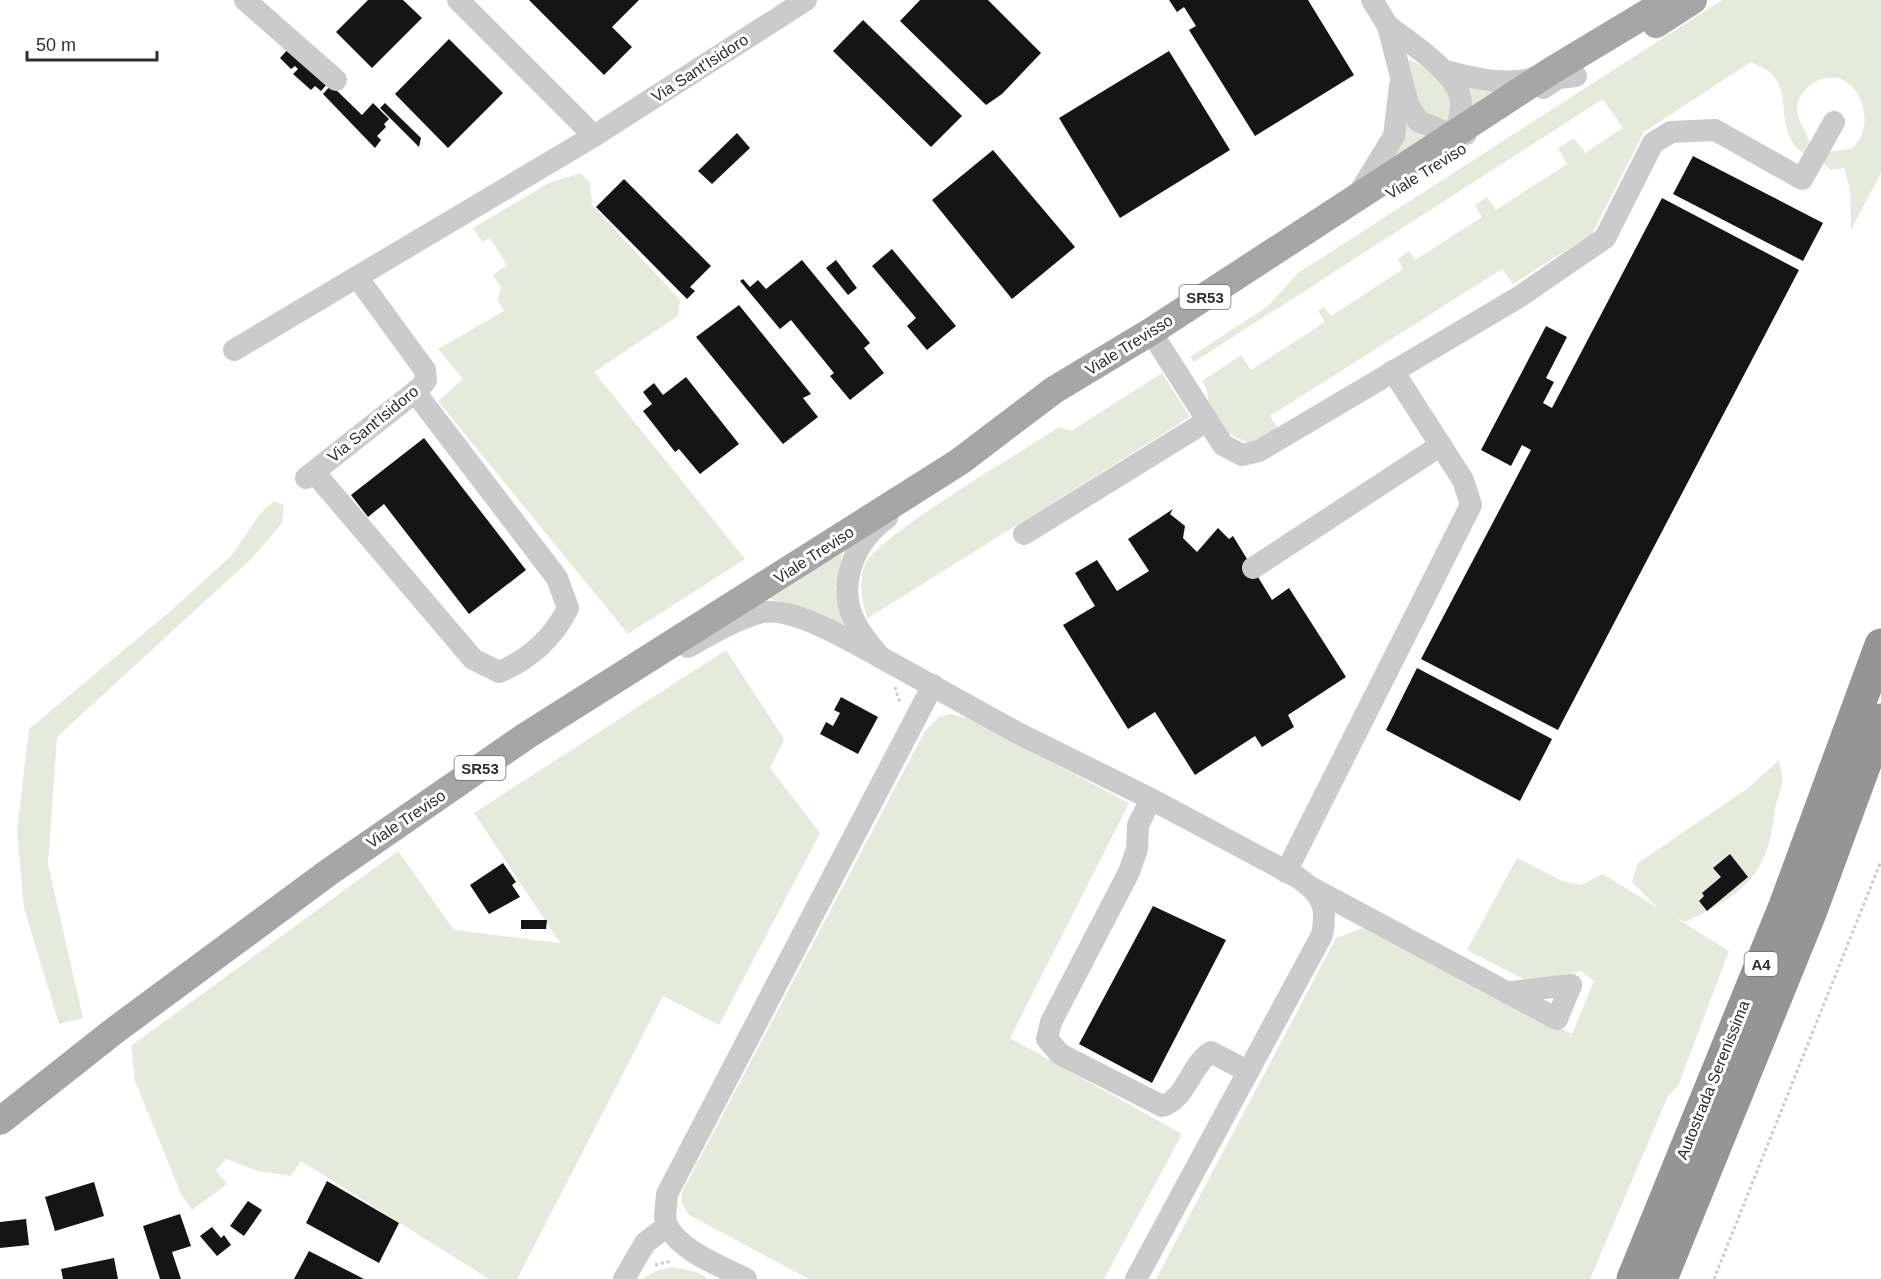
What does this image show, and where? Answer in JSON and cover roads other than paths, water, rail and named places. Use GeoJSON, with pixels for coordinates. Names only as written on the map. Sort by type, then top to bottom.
{"type":"FeatureCollection","features":[{"type":"Feature","properties":{"kind":"highway","name":"Autostrada Serenissima"},"geometry":{"type":"LineString","coordinates":[[1632,1279],[1785,906],[1881,645]]}},
{"type":"Feature","properties":{"kind":"highway","name":"Autostrada Serenissima"},"geometry":{"type":"LineString","coordinates":[[1661,1279],[1810,913],[1881,720]]}},
{"type":"Feature","properties":{"kind":"main road","name":"Viale Treviso"},"geometry":{"type":"LineString","coordinates":[[7,1114],[329,872],[526,736],[959,462],[1047,415],[1160,346],[1669,0]]}},
{"type":"Feature","properties":{"kind":"main road","name":"Viale Treviso"},"geometry":{"type":"LineString","coordinates":[[1454,136],[1693,0]]}},
{"type":"Feature","properties":{"kind":"main road","name":"Viale Trevisso"},"geometry":{"type":"LineString","coordinates":[[959,462],[1054,390],[1226,283],[1454,136]]}},
{"type":"Feature","properties":{"kind":"street"},"geometry":{"type":"LineString","coordinates":[[245,0],[336,80]]}},
{"type":"Feature","properties":{"kind":"street"},"geometry":{"type":"LineString","coordinates":[[458,0],[594,136]]}},
{"type":"Feature","properties":{"kind":"street","name":"Via Sant'Isidoro"},"geometry":{"type":"LineString","coordinates":[[234,350],[594,136],[806,0]]}},
{"type":"Feature","properties":{"kind":"street"},"geometry":{"type":"LineString","coordinates":[[1372,0],[1388,26],[1408,104],[1418,121],[1454,136]]}},
{"type":"Feature","properties":{"kind":"street"},"geometry":{"type":"LineString","coordinates":[[1301,251],[1315,234],[1440,154],[1450,146],[1454,136],[1461,102],[1445,71],[1388,26]]}},
{"type":"Feature","properties":{"kind":"street"},"geometry":{"type":"LineString","coordinates":[[1445,71],[1488,81],[1526,81],[1564,73]]}},
{"type":"Feature","properties":{"kind":"street"},"geometry":{"type":"LineString","coordinates":[[1356,198],[1394,136],[1401,75]]}},
{"type":"Feature","properties":{"kind":"street"},"geometry":{"type":"LineString","coordinates":[[1054,390],[1080,383],[1151,340],[1160,346],[1183,377],[1223,445],[1232,452],[1242,455],[1258,451],[1519,297],[1605,238],[1653,143],[1671,132],[1715,130],[1802,179],[1834,122]]}},
{"type":"Feature","properties":{"kind":"street","name":"Via Sant'Isidoro"},"geometry":{"type":"LineString","coordinates":[[357,277],[425,370],[426,380],[415,393],[310,475],[473,659],[499,672],[518,665],[558,628],[568,608],[557,578],[415,393]]}},
{"type":"Feature","properties":{"kind":"street"},"geometry":{"type":"LineString","coordinates":[[1160,346],[1159,338],[1162,333],[1220,294],[1226,283]]}},
{"type":"Feature","properties":{"kind":"street"},"geometry":{"type":"LineString","coordinates":[[1286,872],[1472,505],[1463,480],[1393,371]]}},
{"type":"Feature","properties":{"kind":"street"},"geometry":{"type":"LineString","coordinates":[[1024,534],[1207,421]]}},
{"type":"Feature","properties":{"kind":"street"},"geometry":{"type":"LineString","coordinates":[[1252,568],[1441,445]]}},
{"type":"Feature","properties":{"kind":"street"},"geometry":{"type":"LineString","coordinates":[[880,657],[857,626],[850,610],[849,569],[857,549],[872,530],[936,484],[959,462]]}},
{"type":"Feature","properties":{"kind":"street"},"geometry":{"type":"LineString","coordinates":[[526,736],[615,693],[691,645],[760,612],[776,611],[815,624],[880,657],[1016,732],[1150,799],[1314,889],[1511,992]]}},
{"type":"Feature","properties":{"kind":"street"},"geometry":{"type":"LineString","coordinates":[[746,1279],[683,1245],[673,1237],[664,1216],[667,1194],[933,685]]}},
{"type":"Feature","properties":{"kind":"street"},"geometry":{"type":"LineString","coordinates":[[1150,799],[1138,825],[1137,849],[1129,872],[1051,1022],[1047,1039],[1060,1054],[1162,1106],[1178,1095],[1202,1057],[1211,1052],[1247,1071]]}},
{"type":"Feature","properties":{"kind":"street"},"geometry":{"type":"LineString","coordinates":[[1136,1279],[1322,935],[1326,916],[1314,889]]}},
{"type":"Feature","properties":{"kind":"street"},"geometry":{"type":"LineString","coordinates":[[626,1276],[645,1243],[667,1226]]}}]}
